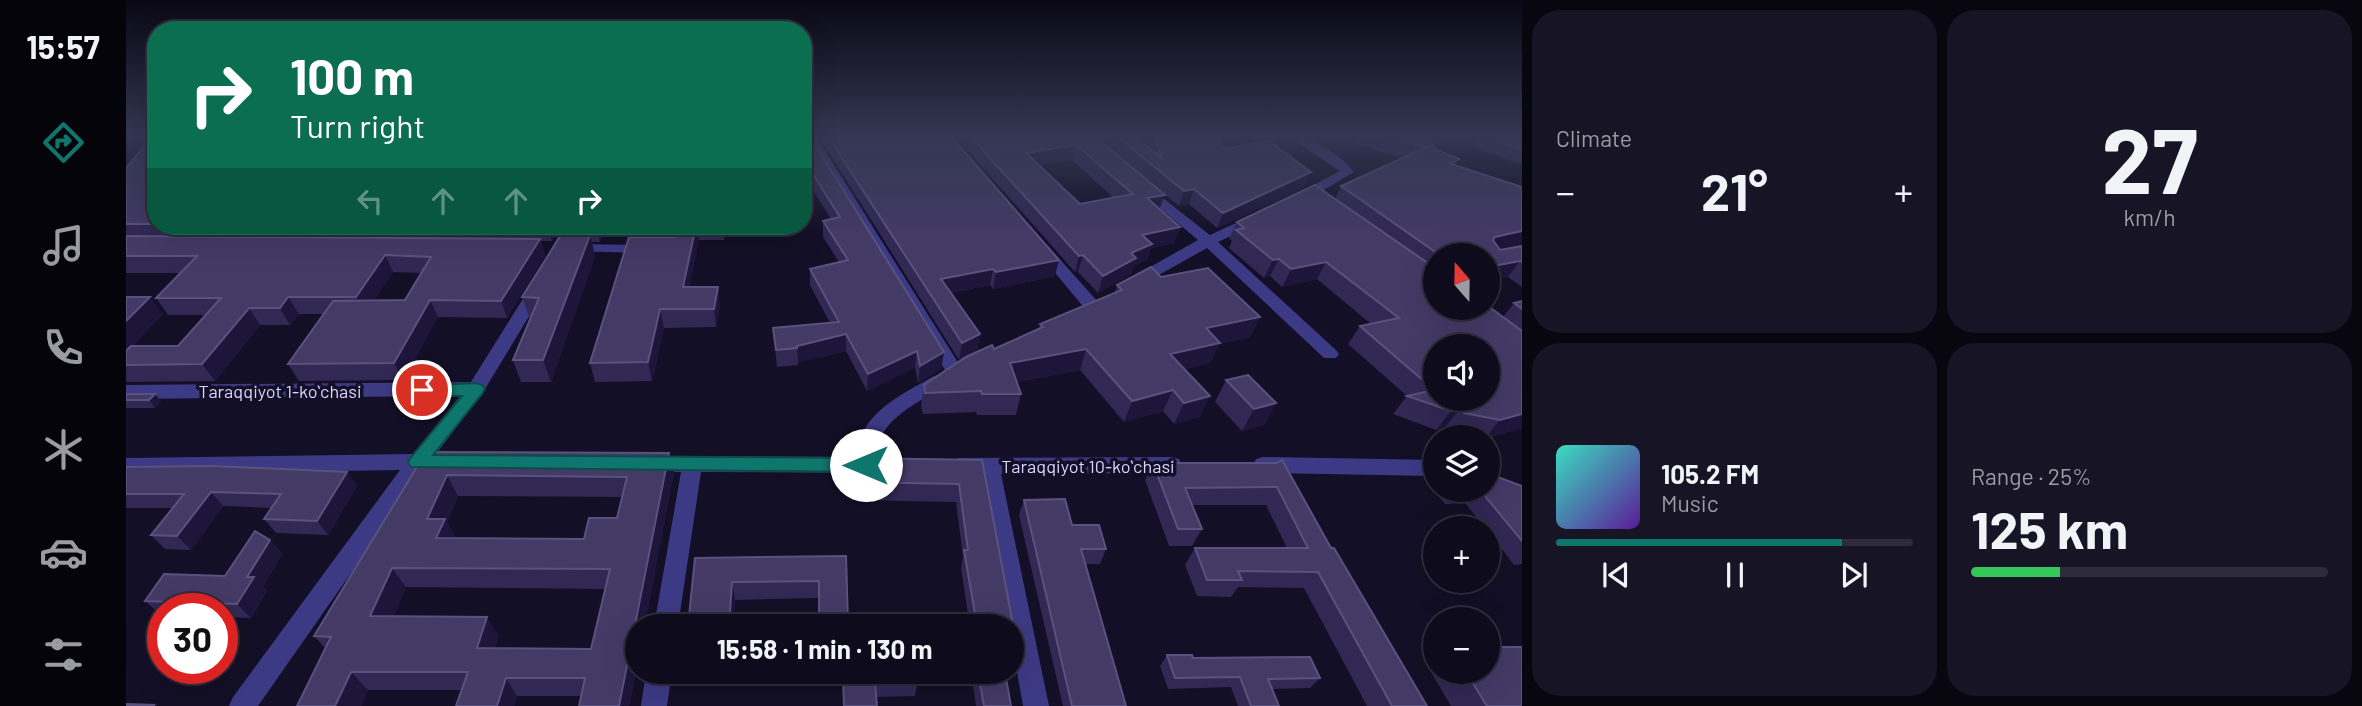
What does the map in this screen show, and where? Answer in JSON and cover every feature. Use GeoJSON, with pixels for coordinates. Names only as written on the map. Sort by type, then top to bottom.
{"type":"FeatureCollection","features":[{"type":"Feature","properties":{"kind":"street"},"geometry":{"type":"LineString","coordinates":[[830,168],[961,369],[879,421],[867,444],[866,465]]}},
{"type":"Feature","properties":{"kind":"street"},"geometry":{"type":"LineString","coordinates":[[1031,236],[1098,302],[1208,241],[1277,209],[1314,198],[1345,176],[1345,168]]}},
{"type":"Feature","properties":{"kind":"street"},"geometry":{"type":"LineString","coordinates":[[1133,178],[1208,241],[1330,355]]}},
{"type":"Feature","properties":{"kind":"street"},"geometry":{"type":"LineString","coordinates":[[242,706],[417,462],[476,389],[544,279],[552,248],[563,235]]}},
{"type":"Feature","properties":{"kind":"street"},"geometry":{"type":"LineString","coordinates":[[552,248],[665,249]]}},
{"type":"Feature","properties":{"kind":"street","name":"Taraqqiyot 1-koʻchasi"},"geometry":{"type":"LineString","coordinates":[[126,392],[476,389]]}},
{"type":"Feature","properties":{"kind":"street"},"geometry":{"type":"LineString","coordinates":[[126,466],[458,463]]}},
{"type":"Feature","properties":{"kind":"street"},"geometry":{"type":"LineString","coordinates":[[623,464],[893,465]]}},
{"type":"Feature","properties":{"kind":"street"},"geometry":{"type":"LineString","coordinates":[[668,614],[692,464]]}},
{"type":"Feature","properties":{"kind":"street","name":"Taraqqiyot 10-koʻchasi"},"geometry":{"type":"LineString","coordinates":[[934,466],[1196,465]]}},
{"type":"Feature","properties":{"kind":"street"},"geometry":{"type":"LineString","coordinates":[[1237,465],[1423,468]]}},
{"type":"Feature","properties":{"kind":"street"},"geometry":{"type":"LineString","coordinates":[[1278,465],[1292,489]]}},
{"type":"Feature","properties":{"kind":"street"},"geometry":{"type":"LineString","coordinates":[[989,466],[1036,706]]}},
{"type":"Feature","properties":{"kind":"street"},"geometry":{"type":"LineString","coordinates":[[654,706],[657,684]]}},
{"type":"Feature","properties":{"kind":"building"},"geometry":{"type":"Polygon","coordinates":[[[126,168],[147,168],[147,224],[126,224],[126,168]]]}},
{"type":"Feature","properties":{"kind":"building"},"geometry":{"type":"Polygon","coordinates":[[[812,168],[829,168],[944,352],[920,366],[917,351],[868,374],[846,334],[797,348],[776,350],[773,328],[839,322],[810,269],[848,260],[823,221],[840,217],[812,173],[812,168]]]}},
{"type":"Feature","properties":{"kind":"building"},"geometry":{"type":"Polygon","coordinates":[[[848,168],[979,168],[1059,260],[941,279],[980,334],[962,343],[848,168]]]}},
{"type":"Feature","properties":{"kind":"building"},"geometry":{"type":"Polygon","coordinates":[[[999,168],[1042,168],[1080,204],[1133,194],[1103,168],[1133,168],[1165,195],[1147,198],[1180,227],[1142,235],[1152,244],[1131,253],[1136,258],[1103,276],[1083,255],[1079,256],[999,168]]]}},
{"type":"Feature","properties":{"kind":"building"},"geometry":{"type":"Polygon","coordinates":[[[1156,168],[1306,168],[1311,172],[1223,213],[1194,189],[1184,191],[1156,168]]]}},
{"type":"Feature","properties":{"kind":"building"},"geometry":{"type":"Polygon","coordinates":[[[1381,168],[1463,168],[1522,187],[1522,231],[1495,237],[1495,243],[1423,243],[1341,186],[1381,168]]]}},
{"type":"Feature","properties":{"kind":"building"},"geometry":{"type":"Polygon","coordinates":[[[1315,185],[1423,260],[1423,320],[1500,320],[1500,315],[1522,331],[1522,414],[1500,420],[1462,411],[1500,411],[1500,334],[1423,334],[1423,380],[1360,326],[1399,318],[1326,262],[1291,269],[1279,259],[1273,260],[1236,230],[1244,228],[1237,222],[1315,185]]]}},
{"type":"Feature","properties":{"kind":"building"},"geometry":{"type":"Polygon","coordinates":[[[561,235],[590,235],[543,360],[513,360],[539,298],[522,297],[561,235]]]}},
{"type":"Feature","properties":{"kind":"building"},"geometry":{"type":"Polygon","coordinates":[[[694,235],[683,287],[718,287],[714,309],[660,309],[648,362],[590,363],[629,237],[694,235]]]}},
{"type":"Feature","properties":{"kind":"building"},"geometry":{"type":"Polygon","coordinates":[[[126,236],[540,239],[501,301],[430,300],[394,363],[288,364],[333,301],[405,300],[431,257],[385,255],[356,297],[288,297],[280,308],[249,308],[202,364],[126,365],[126,351],[131,346],[178,346],[221,298],[156,298],[197,256],[126,256],[126,236]]]}},
{"type":"Feature","properties":{"kind":"building"},"geometry":{"type":"Polygon","coordinates":[[[1522,246],[1522,262],[1500,265],[1500,250],[1522,246]]]}},
{"type":"Feature","properties":{"kind":"building"},"geometry":{"type":"Polygon","coordinates":[[[1151,267],[1161,277],[1208,268],[1260,317],[1206,328],[1220,343],[1170,354],[1210,396],[1184,403],[1173,390],[1132,401],[1086,349],[1010,363],[1021,394],[982,394],[981,391],[925,393],[924,385],[966,357],[992,345],[994,349],[1043,327],[1040,324],[1122,290],[1117,285],[1151,267]]]}},
{"type":"Feature","properties":{"kind":"building"},"geometry":{"type":"Polygon","coordinates":[[[126,297],[150,297],[126,321],[126,297]]]}},
{"type":"Feature","properties":{"kind":"building"},"geometry":{"type":"Polygon","coordinates":[[[1522,301],[1522,309],[1514,303],[1522,301]]]}},
{"type":"Feature","properties":{"kind":"building"},"geometry":{"type":"Polygon","coordinates":[[[1248,375],[1276,403],[1254,409],[1226,380],[1248,375]]]}},
{"type":"Feature","properties":{"kind":"building"},"geometry":{"type":"Polygon","coordinates":[[[1423,392],[1423,401],[1407,396],[1423,392]]]}},
{"type":"Feature","properties":{"kind":"building"},"geometry":{"type":"Polygon","coordinates":[[[126,394],[155,394],[149,400],[126,400],[126,394]]]}},
{"type":"Feature","properties":{"kind":"building"},"geometry":{"type":"Polygon","coordinates":[[[426,452],[669,453],[637,614],[625,614],[625,676],[619,706],[579,706],[585,678],[506,678],[497,706],[456,706],[468,672],[351,672],[335,706],[297,706],[331,637],[314,636],[426,452]],[[447,475],[427,519],[445,519],[436,538],[584,539],[589,518],[617,518],[627,477],[447,475]],[[392,568],[370,616],[487,617],[477,648],[591,649],[610,569],[392,568]]]}},
{"type":"Feature","properties":{"kind":"building"},"geometry":{"type":"Polygon","coordinates":[[[854,458],[982,460],[1011,614],[975,614],[964,550],[968,550],[959,484],[854,482],[854,458]]]}},
{"type":"Feature","properties":{"kind":"building"},"geometry":{"type":"Polygon","coordinates":[[[1282,460],[1331,548],[1334,548],[1427,706],[1392,706],[1318,572],[1238,571],[1242,580],[1207,580],[1195,548],[1308,548],[1277,487],[1185,488],[1202,529],[1178,529],[1153,463],[1277,463],[1282,460]]]}},
{"type":"Feature","properties":{"kind":"building"},"geometry":{"type":"Polygon","coordinates":[[[213,466],[347,472],[317,521],[264,519],[281,494],[211,492],[177,536],[151,535],[184,494],[126,494],[126,467],[213,466]]]}},
{"type":"Feature","properties":{"kind":"building"},"geometry":{"type":"Polygon","coordinates":[[[1500,478],[1522,486],[1522,541],[1490,502],[1500,502],[1500,478]]]}},
{"type":"Feature","properties":{"kind":"building"},"geometry":{"type":"Polygon","coordinates":[[[1065,499],[1072,525],[1099,525],[1106,549],[1081,549],[1126,706],[1072,706],[1024,500],[1065,499]]]}},
{"type":"Feature","properties":{"kind":"building"},"geometry":{"type":"Polygon","coordinates":[[[255,531],[270,540],[247,577],[254,577],[238,602],[238,593],[151,593],[164,574],[225,576],[255,531]]]}},
{"type":"Feature","properties":{"kind":"building"},"geometry":{"type":"Polygon","coordinates":[[[846,556],[848,614],[819,614],[819,581],[732,582],[730,614],[689,614],[695,558],[846,556]]]}},
{"type":"Feature","properties":{"kind":"building"},"geometry":{"type":"Polygon","coordinates":[[[1500,647],[1522,647],[1522,706],[1487,706],[1473,684],[1500,684],[1500,647]]]}},
{"type":"Feature","properties":{"kind":"building"},"geometry":{"type":"Polygon","coordinates":[[[1167,655],[1192,655],[1193,658],[1310,657],[1320,678],[1268,679],[1279,706],[1251,706],[1240,677],[1175,678],[1167,655]]]}},
{"type":"Feature","properties":{"kind":"building"},"geometry":{"type":"Polygon","coordinates":[[[843,684],[875,684],[877,706],[844,706],[843,684]]]}},
{"type":"Feature","properties":{"kind":"building"},"geometry":{"type":"Polygon","coordinates":[[[980,684],[1007,684],[1011,706],[984,706],[980,684]]]}},
{"type":"Feature","properties":{"kind":"building"},"geometry":{"type":"Polygon","coordinates":[[[126,704],[154,705],[126,706],[126,704]]]}},
{"type":"Feature","properties":{"kind":"route"},"geometry":{"type":"LineString","coordinates":[[422,390],[476,389],[417,462],[866,465]]}}]}
